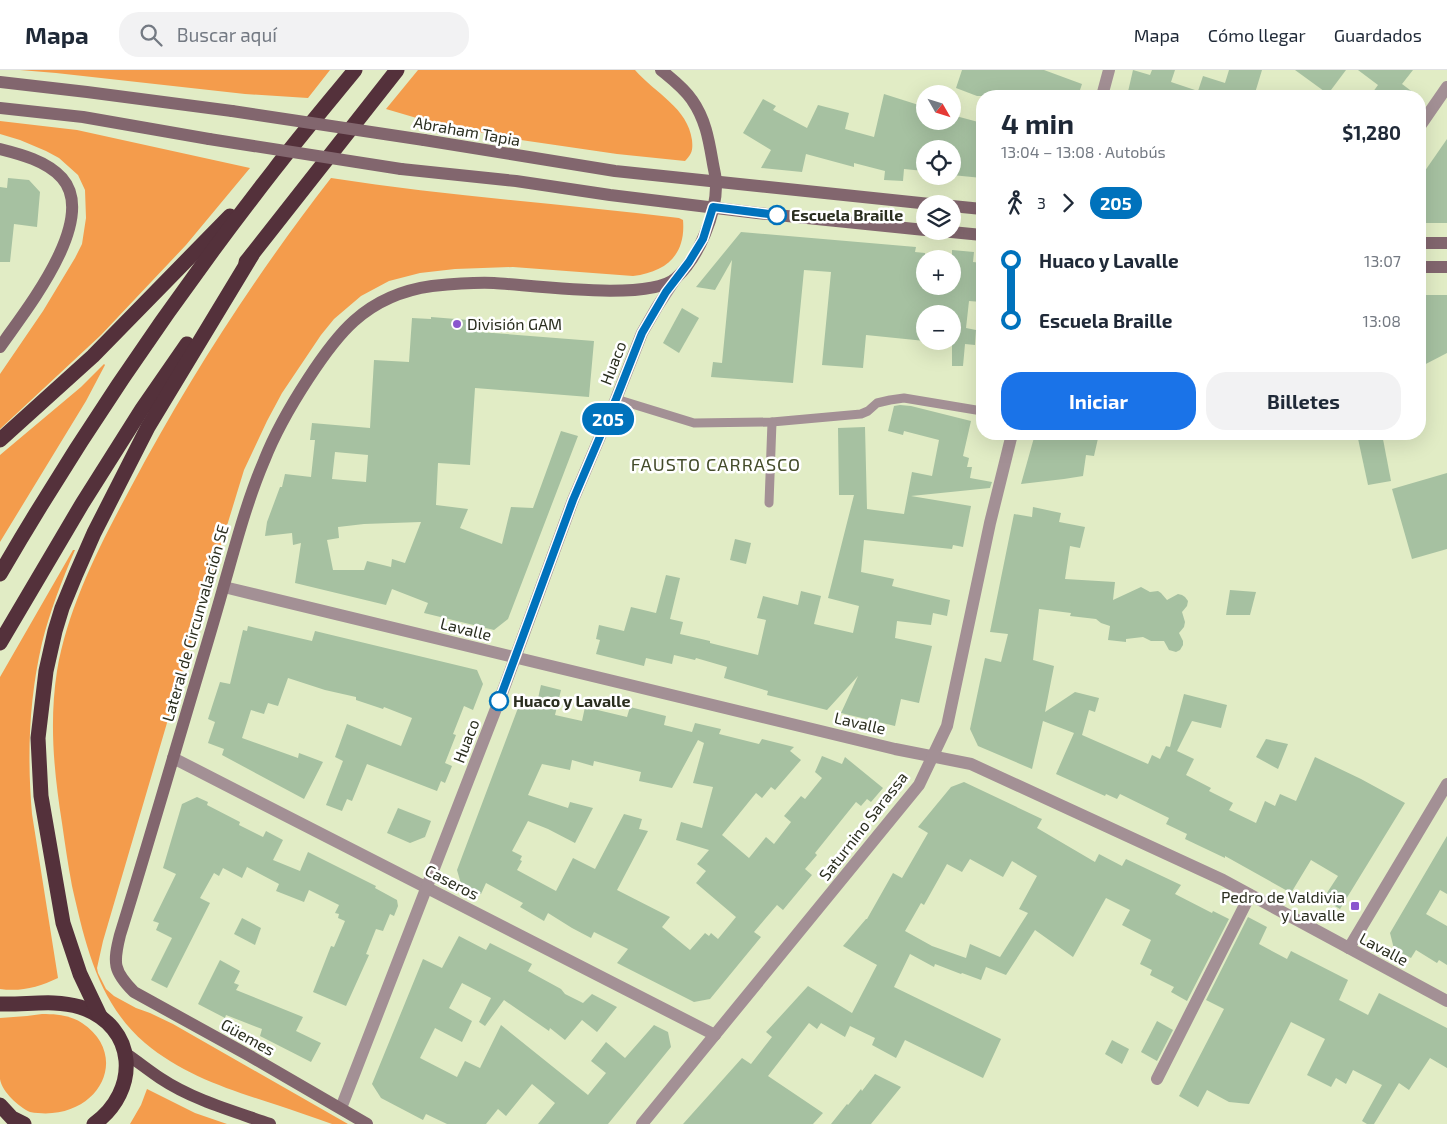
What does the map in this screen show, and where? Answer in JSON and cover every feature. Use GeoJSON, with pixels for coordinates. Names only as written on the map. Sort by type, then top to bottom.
{"type":"FeatureCollection","features":[{"type":"Feature","properties":{"kind":"highway"},"geometry":{"type":"LineString","coordinates":[[0,574],[68,463],[141,352],[201,267],[274,170],[355,70]]}},
{"type":"Feature","properties":{"kind":"highway"},"geometry":{"type":"LineString","coordinates":[[0,643],[82,504],[194,333],[252,254],[397,70]]}},
{"type":"Feature","properties":{"kind":"highway"},"geometry":{"type":"LineString","coordinates":[[0,440],[93,356],[274,170]]}},
{"type":"Feature","properties":{"kind":"highway"},"geometry":{"type":"LineString","coordinates":[[100,1016],[80,974],[63,923],[41,796],[38,738],[46,671],[62,608],[94,533],[148,428],[252,254]]}},
{"type":"Feature","properties":{"kind":"highway"},"geometry":{"type":"LineString","coordinates":[[0,1004],[56,1002],[82,1008],[100,1016],[116,1031],[126,1053],[122,1088],[108,1112],[94,1124]]}},
{"type":"Feature","properties":{"kind":"highway"},"geometry":{"type":"LineString","coordinates":[[0,1105],[12,1118],[24,1124]]}},
{"type":"Feature","properties":{"kind":"main road"},"geometry":{"type":"LineString","coordinates":[[661,70],[686,92],[703,119],[708,133],[716,183],[713,207],[703,239],[689,262],[676,278]]}},
{"type":"Feature","properties":{"kind":"main road","name":"Abraham Tapia"},"geometry":{"type":"LineString","coordinates":[[0,82],[232,111],[615,171],[916,203]]}},
{"type":"Feature","properties":{"kind":"main road"},"geometry":{"type":"LineString","coordinates":[[0,108],[83,117],[401,169],[516,181],[610,195],[916,229]]}},
{"type":"Feature","properties":{"kind":"main road"},"geometry":{"type":"LineString","coordinates":[[0,149],[32,159],[49,168],[61,177],[69,188],[72,201],[67,238],[57,260],[0,347]]}},
{"type":"Feature","properties":{"kind":"main road"},"geometry":{"type":"LineString","coordinates":[[961,207],[976,208]]}},
{"type":"Feature","properties":{"kind":"main road"},"geometry":{"type":"LineString","coordinates":[[961,233],[976,234]]}},
{"type":"Feature","properties":{"kind":"main road"},"geometry":{"type":"LineString","coordinates":[[1426,243],[1447,242]]}},
{"type":"Feature","properties":{"kind":"main road"},"geometry":{"type":"LineString","coordinates":[[1426,267],[1447,267]]}},
{"type":"Feature","properties":{"kind":"main road","name":"Lateral de Circunvalación SE"},"geometry":{"type":"LineString","coordinates":[[119,974],[115,964],[120,935],[254,486],[264,459],[300,391],[326,354],[354,321],[368,310],[397,295],[430,286],[482,283],[627,291],[653,288],[676,278]]}},
{"type":"Feature","properties":{"kind":"main road","name":"Güemes"},"geometry":{"type":"LineString","coordinates":[[119,974],[134,992],[368,1124]]}},
{"type":"Feature","properties":{"kind":"main road"},"geometry":{"type":"LineString","coordinates":[[126,1053],[161,1079],[178,1088],[222,1108],[270,1124]]}},
{"type":"Feature","properties":{"kind":"street"},"geometry":{"type":"LineString","coordinates":[[1104,90],[1109,70]]}},
{"type":"Feature","properties":{"kind":"street"},"geometry":{"type":"LineString","coordinates":[[1426,117],[1447,87]]}},
{"type":"Feature","properties":{"kind":"street","name":"Huaco"},"geometry":{"type":"LineString","coordinates":[[341,1108],[516,658],[573,500],[642,333],[676,278]]}},
{"type":"Feature","properties":{"kind":"street","name":"Saturnino Sarassa"},"geometry":{"type":"LineString","coordinates":[[642,1124],[919,785],[947,726],[990,523],[1011,440]]}},
{"type":"Feature","properties":{"kind":"street","name":"Lavalle"},"geometry":{"type":"LineString","coordinates":[[224,587],[895,749],[971,764],[1223,880],[1447,1001]]}},
{"type":"Feature","properties":{"kind":"street","name":"Caseros"},"geometry":{"type":"LineString","coordinates":[[173,758],[715,1035]]}},
{"type":"Feature","properties":{"kind":"street"},"geometry":{"type":"LineString","coordinates":[[1349,948],[1447,784]]}},
{"type":"Feature","properties":{"kind":"street"},"geometry":{"type":"LineString","coordinates":[[1157,1079],[1250,895]]}},
{"type":"Feature","properties":{"kind":"lane"},"geometry":{"type":"LineString","coordinates":[[616,399],[694,423],[772,422],[861,414],[877,403],[904,398],[976,410]]}},
{"type":"Feature","properties":{"kind":"lane"},"geometry":{"type":"LineString","coordinates":[[769,503],[772,422]]}},
{"type":"Feature","properties":{"kind":"shaded area"},"geometry":{"type":"Polygon","coordinates":[[[20,70],[330,70],[308,98],[245,94],[20,70]]]}},
{"type":"Feature","properties":{"kind":"shaded area"},"geometry":{"type":"Polygon","coordinates":[[[418,70],[635,70],[670,102],[684,119],[692,140],[692,152],[685,161],[617,154],[521,140],[437,124],[386,109],[418,70]]]}},
{"type":"Feature","properties":{"kind":"shaded area"},"geometry":{"type":"Polygon","coordinates":[[[0,121],[77,130],[250,168],[186,245],[101,335],[0,429],[0,374],[43,311],[75,258],[82,244],[86,218],[85,190],[78,175],[59,158],[46,151],[0,134],[0,121]]]}},
{"type":"Feature","properties":{"kind":"shaded area"},"geometry":{"type":"Polygon","coordinates":[[[331,178],[418,190],[635,213],[683,220],[681,243],[677,252],[664,266],[645,274],[633,276],[513,267],[455,269],[420,273],[389,281],[361,296],[334,319],[282,393],[244,470],[174,699],[103,941],[97,968],[106,989],[114,996],[173,1024],[348,1124],[332,1124],[225,1087],[191,1073],[145,1043],[116,1010],[105,991],[88,950],[72,886],[57,785],[53,728],[57,671],[62,647],[86,576],[108,531],[153,446],[224,328],[276,252],[331,178]]]}},
{"type":"Feature","properties":{"kind":"shaded area"},"geometry":{"type":"Polygon","coordinates":[[[104,364],[86,401],[0,542],[0,455],[81,387],[104,364]]]}},
{"type":"Feature","properties":{"kind":"shaded area"},"geometry":{"type":"Polygon","coordinates":[[[73,550],[75,550],[57,596],[42,643],[34,685],[30,728],[32,814],[58,978],[30,988],[0,989],[0,677],[73,550]]]}},
{"type":"Feature","properties":{"kind":"shaded area"},"geometry":{"type":"Polygon","coordinates":[[[42,1014],[73,1018],[82,1023],[97,1037],[105,1053],[106,1069],[100,1085],[89,1098],[74,1108],[54,1113],[30,1112],[26,1110],[7,1094],[0,1079],[0,1018],[42,1014]]]}},
{"type":"Feature","properties":{"kind":"shaded area"},"geometry":{"type":"Polygon","coordinates":[[[147,1089],[195,1113],[227,1124],[130,1124],[141,1105],[147,1089]]]}},
{"type":"Feature","properties":{"kind":"building"},"geometry":{"type":"Polygon","coordinates":[[[962,70],[1044,70],[1082,84],[1080,90],[976,90],[976,96],[961,90],[961,85],[957,85],[962,70]]]}},
{"type":"Feature","properties":{"kind":"building"},"geometry":{"type":"Polygon","coordinates":[[[1133,70],[1150,75],[1152,70],[1175,70],[1171,82],[1195,90],[1128,90],[1133,70]]]}},
{"type":"Feature","properties":{"kind":"building"},"geometry":{"type":"Polygon","coordinates":[[[1229,70],[1262,70],[1256,90],[1198,90],[1203,76],[1225,83],[1229,70]]]}},
{"type":"Feature","properties":{"kind":"building"},"geometry":{"type":"Polygon","coordinates":[[[1295,70],[1346,70],[1331,90],[1322,90],[1295,70]]]}},
{"type":"Feature","properties":{"kind":"building"},"geometry":{"type":"Polygon","coordinates":[[[1358,70],[1413,70],[1402,84],[1410,90],[1374,90],[1378,85],[1358,70]]]}},
{"type":"Feature","properties":{"kind":"building"},"geometry":{"type":"Polygon","coordinates":[[[884,94],[916,104],[916,130],[961,130],[961,117],[976,121],[976,177],[961,176],[961,140],[916,140],[916,170],[904,169],[903,181],[884,180],[885,171],[854,163],[854,167],[806,154],[802,172],[761,168],[771,150],[743,133],[763,99],[776,106],[773,110],[807,128],[818,105],[849,113],[845,129],[874,137],[884,94]]]}},
{"type":"Feature","properties":{"kind":"building"},"geometry":{"type":"Polygon","coordinates":[[[1447,139],[1447,223],[1426,223],[1426,169],[1447,139]]]}},
{"type":"Feature","properties":{"kind":"building"},"geometry":{"type":"Polygon","coordinates":[[[8,178],[29,180],[40,192],[37,227],[14,224],[10,262],[0,262],[0,187],[7,188],[8,178]]]}},
{"type":"Feature","properties":{"kind":"building"},"geometry":{"type":"Polygon","coordinates":[[[741,232],[916,247],[916,295],[961,295],[961,251],[974,252],[973,262],[976,262],[976,302],[969,301],[966,328],[976,330],[975,345],[965,344],[963,366],[952,366],[952,350],[961,350],[961,305],[916,305],[916,340],[866,335],[863,368],[822,365],[831,272],[804,270],[793,383],[711,377],[713,362],[722,363],[732,260],[715,290],[696,287],[741,232]]]}},
{"type":"Feature","properties":{"kind":"building"},"geometry":{"type":"Polygon","coordinates":[[[1426,295],[1447,295],[1447,353],[1426,364],[1426,295]]]}},
{"type":"Feature","properties":{"kind":"building"},"geometry":{"type":"Polygon","coordinates":[[[682,308],[699,318],[679,353],[663,343],[682,308]]]}},
{"type":"Feature","properties":{"kind":"building"},"geometry":{"type":"Polygon","coordinates":[[[431,317],[481,321],[480,332],[594,341],[589,397],[475,388],[470,465],[438,463],[436,505],[468,509],[460,528],[502,544],[511,507],[533,508],[561,431],[578,436],[508,619],[494,630],[424,613],[428,603],[392,589],[386,605],[295,583],[301,543],[293,545],[292,533],[265,536],[267,522],[280,487],[282,487],[285,474],[311,477],[315,440],[310,440],[312,423],[370,428],[374,360],[409,362],[412,318],[431,319],[431,317]],[[335,452],[332,479],[366,482],[368,455],[335,452]],[[421,522],[338,527],[339,538],[327,540],[333,570],[364,570],[367,561],[391,567],[392,559],[405,563],[421,522]]]}},
{"type":"Feature","properties":{"kind":"building"},"geometry":{"type":"Polygon","coordinates":[[[900,405],[971,421],[963,456],[969,458],[967,467],[972,467],[970,478],[992,482],[990,488],[911,496],[971,506],[963,547],[953,545],[952,549],[864,540],[861,572],[894,579],[892,586],[950,600],[947,616],[933,613],[931,625],[897,621],[895,638],[932,646],[919,703],[901,699],[895,726],[841,713],[858,676],[827,710],[767,695],[768,691],[724,678],[727,667],[696,658],[695,660],[674,655],[672,664],[646,658],[644,666],[596,654],[600,640],[596,639],[599,625],[624,631],[631,607],[656,613],[666,575],[680,578],[670,619],[683,622],[680,634],[758,655],[766,620],[757,618],[763,596],[798,605],[801,591],[821,596],[814,624],[853,633],[859,606],[828,598],[854,495],[839,495],[838,428],[865,427],[867,509],[904,514],[912,472],[932,476],[939,440],[904,431],[903,435],[888,431],[894,406],[900,405]]]}},
{"type":"Feature","properties":{"kind":"building"},"geometry":{"type":"Polygon","coordinates":[[[1033,440],[1098,440],[1094,456],[1086,455],[1083,476],[1021,484],[1033,440]]]}},
{"type":"Feature","properties":{"kind":"building"},"geometry":{"type":"Polygon","coordinates":[[[1358,440],[1383,440],[1391,481],[1368,485],[1358,440]]]}},
{"type":"Feature","properties":{"kind":"building"},"geometry":{"type":"Polygon","coordinates":[[[1447,473],[1447,549],[1412,559],[1392,489],[1447,473]]]}},
{"type":"Feature","properties":{"kind":"building"},"geometry":{"type":"Polygon","coordinates":[[[1033,507],[1061,513],[1059,522],[1085,527],[1080,548],[1070,546],[1065,579],[1115,582],[1113,600],[1141,587],[1150,592],[1158,591],[1167,600],[1178,594],[1185,597],[1188,601],[1187,606],[1182,612],[1185,622],[1184,627],[1179,633],[1183,645],[1176,652],[1169,650],[1164,641],[1151,641],[1143,637],[1126,639],[1126,642],[1108,640],[1110,626],[1096,619],[1070,616],[1071,613],[1039,609],[1033,660],[1054,666],[1045,712],[1075,692],[1099,698],[1095,712],[1089,710],[1082,735],[1148,764],[1152,755],[1160,759],[1166,746],[1170,747],[1184,694],[1227,705],[1221,728],[1192,721],[1177,751],[1194,759],[1186,775],[1211,788],[1209,791],[1233,803],[1229,810],[1256,823],[1265,801],[1275,806],[1280,794],[1296,801],[1315,757],[1405,803],[1340,909],[1323,899],[1338,876],[1311,860],[1291,893],[1225,856],[1225,858],[1185,839],[1187,834],[1166,824],[1169,818],[1120,794],[1117,799],[1106,794],[1105,796],[1056,774],[1074,733],[1043,721],[1032,769],[978,746],[970,729],[985,658],[1001,662],[1008,634],[990,632],[1014,514],[1032,517],[1033,507]]]}},
{"type":"Feature","properties":{"kind":"building"},"geometry":{"type":"Polygon","coordinates":[[[735,539],[751,543],[746,564],[730,560],[735,539]]]}},
{"type":"Feature","properties":{"kind":"building"},"geometry":{"type":"Polygon","coordinates":[[[1230,590],[1256,592],[1250,615],[1226,615],[1230,590]]]}},
{"type":"Feature","properties":{"kind":"building"},"geometry":{"type":"Polygon","coordinates":[[[248,626],[312,641],[315,631],[477,670],[483,684],[473,710],[464,706],[453,734],[456,735],[445,763],[452,766],[445,783],[441,781],[437,791],[367,764],[352,801],[347,799],[342,811],[326,805],[343,761],[335,757],[347,724],[401,746],[412,718],[384,707],[383,709],[356,700],[356,697],[325,690],[288,678],[278,706],[268,703],[264,714],[251,710],[242,738],[298,758],[299,753],[323,762],[304,799],[222,755],[224,749],[208,743],[215,722],[208,719],[220,682],[230,684],[243,630],[247,631],[248,626]]]}},
{"type":"Feature","properties":{"kind":"building"},"geometry":{"type":"Polygon","coordinates":[[[541,685],[561,690],[555,715],[582,721],[585,707],[627,717],[630,707],[666,716],[664,725],[692,732],[695,723],[721,729],[719,734],[759,744],[762,739],[794,747],[790,751],[801,760],[775,790],[771,787],[762,798],[756,793],[722,835],[749,858],[766,837],[774,844],[791,822],[784,816],[801,796],[805,799],[822,778],[815,772],[822,756],[842,764],[845,757],[883,788],[871,802],[867,799],[861,806],[856,802],[815,853],[817,855],[805,869],[812,875],[783,910],[777,905],[754,932],[761,937],[710,999],[694,1002],[617,963],[628,949],[594,932],[591,938],[548,913],[544,921],[520,907],[523,903],[486,883],[481,894],[461,884],[457,870],[521,700],[537,703],[541,685]],[[698,740],[672,788],[639,781],[641,772],[594,761],[593,766],[572,760],[570,770],[542,764],[528,795],[568,808],[570,802],[593,808],[575,843],[528,821],[512,851],[522,856],[520,860],[522,861],[517,870],[556,891],[573,858],[595,869],[624,814],[642,819],[639,829],[648,831],[617,890],[670,917],[662,927],[690,950],[705,933],[709,936],[711,933],[718,939],[736,917],[696,883],[706,871],[697,864],[709,850],[676,840],[681,822],[702,828],[713,787],[693,783],[704,743],[698,740]]]}},
{"type":"Feature","properties":{"kind":"building"},"geometry":{"type":"Polygon","coordinates":[[[1266,739],[1288,744],[1278,769],[1256,757],[1266,739]]]}},
{"type":"Feature","properties":{"kind":"building"},"geometry":{"type":"Polygon","coordinates":[[[964,782],[1042,819],[1037,828],[1095,862],[1099,854],[1122,866],[1126,859],[1181,885],[1175,894],[1212,913],[1213,911],[1229,919],[1187,1001],[1171,992],[1174,987],[1150,975],[1152,970],[1140,964],[1151,940],[1122,925],[1130,910],[1106,898],[1073,957],[1035,930],[1006,975],[986,967],[981,980],[935,964],[934,967],[910,954],[894,987],[1001,1039],[983,1078],[905,1040],[896,1058],[872,1045],[875,1038],[850,1026],[845,1037],[821,1023],[817,1029],[809,1023],[768,1076],[823,1113],[813,1124],[683,1124],[742,1058],[751,1064],[772,1037],[766,1032],[808,986],[852,1013],[877,965],[843,946],[867,919],[893,873],[902,878],[928,833],[918,827],[951,787],[964,782]],[[970,859],[962,872],[947,864],[924,905],[921,903],[905,931],[932,946],[966,958],[970,944],[1000,957],[1028,913],[1019,909],[1037,876],[1012,861],[1003,877],[970,859]]]}},
{"type":"Feature","properties":{"kind":"building"},"geometry":{"type":"Polygon","coordinates":[[[197,797],[208,802],[207,805],[240,822],[239,825],[263,837],[266,831],[283,840],[273,860],[300,871],[308,852],[376,886],[375,888],[397,900],[398,906],[394,916],[390,914],[383,931],[376,929],[366,954],[369,955],[346,1006],[313,992],[331,946],[334,947],[345,921],[338,918],[339,914],[335,913],[339,905],[309,890],[304,902],[276,891],[279,884],[247,867],[242,878],[223,868],[219,876],[214,873],[200,898],[210,903],[167,988],[151,980],[172,938],[156,930],[159,923],[153,921],[176,874],[163,868],[182,804],[197,797]]]}},
{"type":"Feature","properties":{"kind":"building"},"geometry":{"type":"Polygon","coordinates":[[[398,808],[431,821],[425,837],[410,843],[387,833],[398,808]]]}},
{"type":"Feature","properties":{"kind":"building"},"geometry":{"type":"Polygon","coordinates":[[[1447,836],[1447,894],[1440,890],[1426,914],[1447,926],[1447,965],[1439,960],[1437,963],[1416,950],[1411,958],[1394,949],[1390,933],[1447,836]]]}},
{"type":"Feature","properties":{"kind":"building"},"geometry":{"type":"Polygon","coordinates":[[[1248,917],[1267,927],[1259,944],[1287,959],[1291,951],[1348,980],[1339,1000],[1368,1015],[1379,993],[1447,1028],[1447,1068],[1430,1058],[1409,1090],[1399,1083],[1374,1124],[1367,1124],[1362,1121],[1382,1085],[1353,1070],[1346,1084],[1336,1078],[1331,1087],[1307,1075],[1325,1039],[1291,1022],[1249,1104],[1229,1102],[1207,1090],[1198,1107],[1179,1096],[1224,1009],[1206,1000],[1248,917]]]}},
{"type":"Feature","properties":{"kind":"building"},"geometry":{"type":"Polygon","coordinates":[[[242,918],[261,928],[255,945],[234,934],[242,918]]]}},
{"type":"Feature","properties":{"kind":"building"},"geometry":{"type":"Polygon","coordinates":[[[459,936],[486,950],[490,943],[532,964],[528,971],[583,1003],[592,994],[617,1007],[597,1032],[582,1020],[565,1040],[550,1028],[549,1031],[504,1000],[485,1026],[479,1022],[491,998],[462,983],[449,1008],[472,1021],[462,1042],[435,1028],[420,1058],[457,1077],[465,1061],[480,1068],[501,1025],[588,1095],[606,1073],[591,1061],[606,1042],[625,1058],[654,1025],[668,1032],[671,1047],[608,1124],[538,1124],[555,1103],[532,1084],[506,1116],[498,1109],[486,1124],[447,1124],[426,1114],[423,1120],[381,1098],[372,1084],[423,959],[442,968],[459,936]]]}},
{"type":"Feature","properties":{"kind":"building"},"geometry":{"type":"Polygon","coordinates":[[[220,960],[240,971],[234,983],[239,985],[236,990],[303,1017],[296,1031],[321,1043],[311,1062],[260,1036],[262,1029],[226,1015],[225,1018],[198,1004],[220,960]]]}},
{"type":"Feature","properties":{"kind":"building"},"geometry":{"type":"Polygon","coordinates":[[[1157,1021],[1173,1030],[1157,1061],[1141,1052],[1157,1021]]]}},
{"type":"Feature","properties":{"kind":"building"},"geometry":{"type":"Polygon","coordinates":[[[1112,1040],[1129,1049],[1122,1064],[1105,1054],[1112,1040]]]}},
{"type":"Feature","properties":{"kind":"building"},"geometry":{"type":"Polygon","coordinates":[[[875,1074],[901,1087],[871,1124],[831,1124],[861,1089],[862,1091],[875,1074]]]}},
{"type":"Feature","properties":{"kind":"bus line","name":"205"},"geometry":{"type":"LineString","coordinates":[[499,701],[573,500],[642,333],[666,292],[689,262],[703,239],[713,207],[777,215]]}},
{"type":"Feature","properties":{"kind":"place","name":"Escuela Braille"},"geometry":{"type":"Point","coordinates":[777,215]}},
{"type":"Feature","properties":{"kind":"place","name":"División GAM"},"geometry":{"type":"Point","coordinates":[457,324]}},
{"type":"Feature","properties":{"kind":"place","name":"Huaco y Lavalle"},"geometry":{"type":"Point","coordinates":[499,701]}},
{"type":"Feature","properties":{"kind":"place","name":"Pedro de Valdivia y Lavalle"},"geometry":{"type":"Point","coordinates":[1355,906]}},
{"type":"Feature","properties":{"kind":"district","name":"FAUSTO CARRASCO"},"geometry":{"type":"Point","coordinates":[716,465]}}]}
